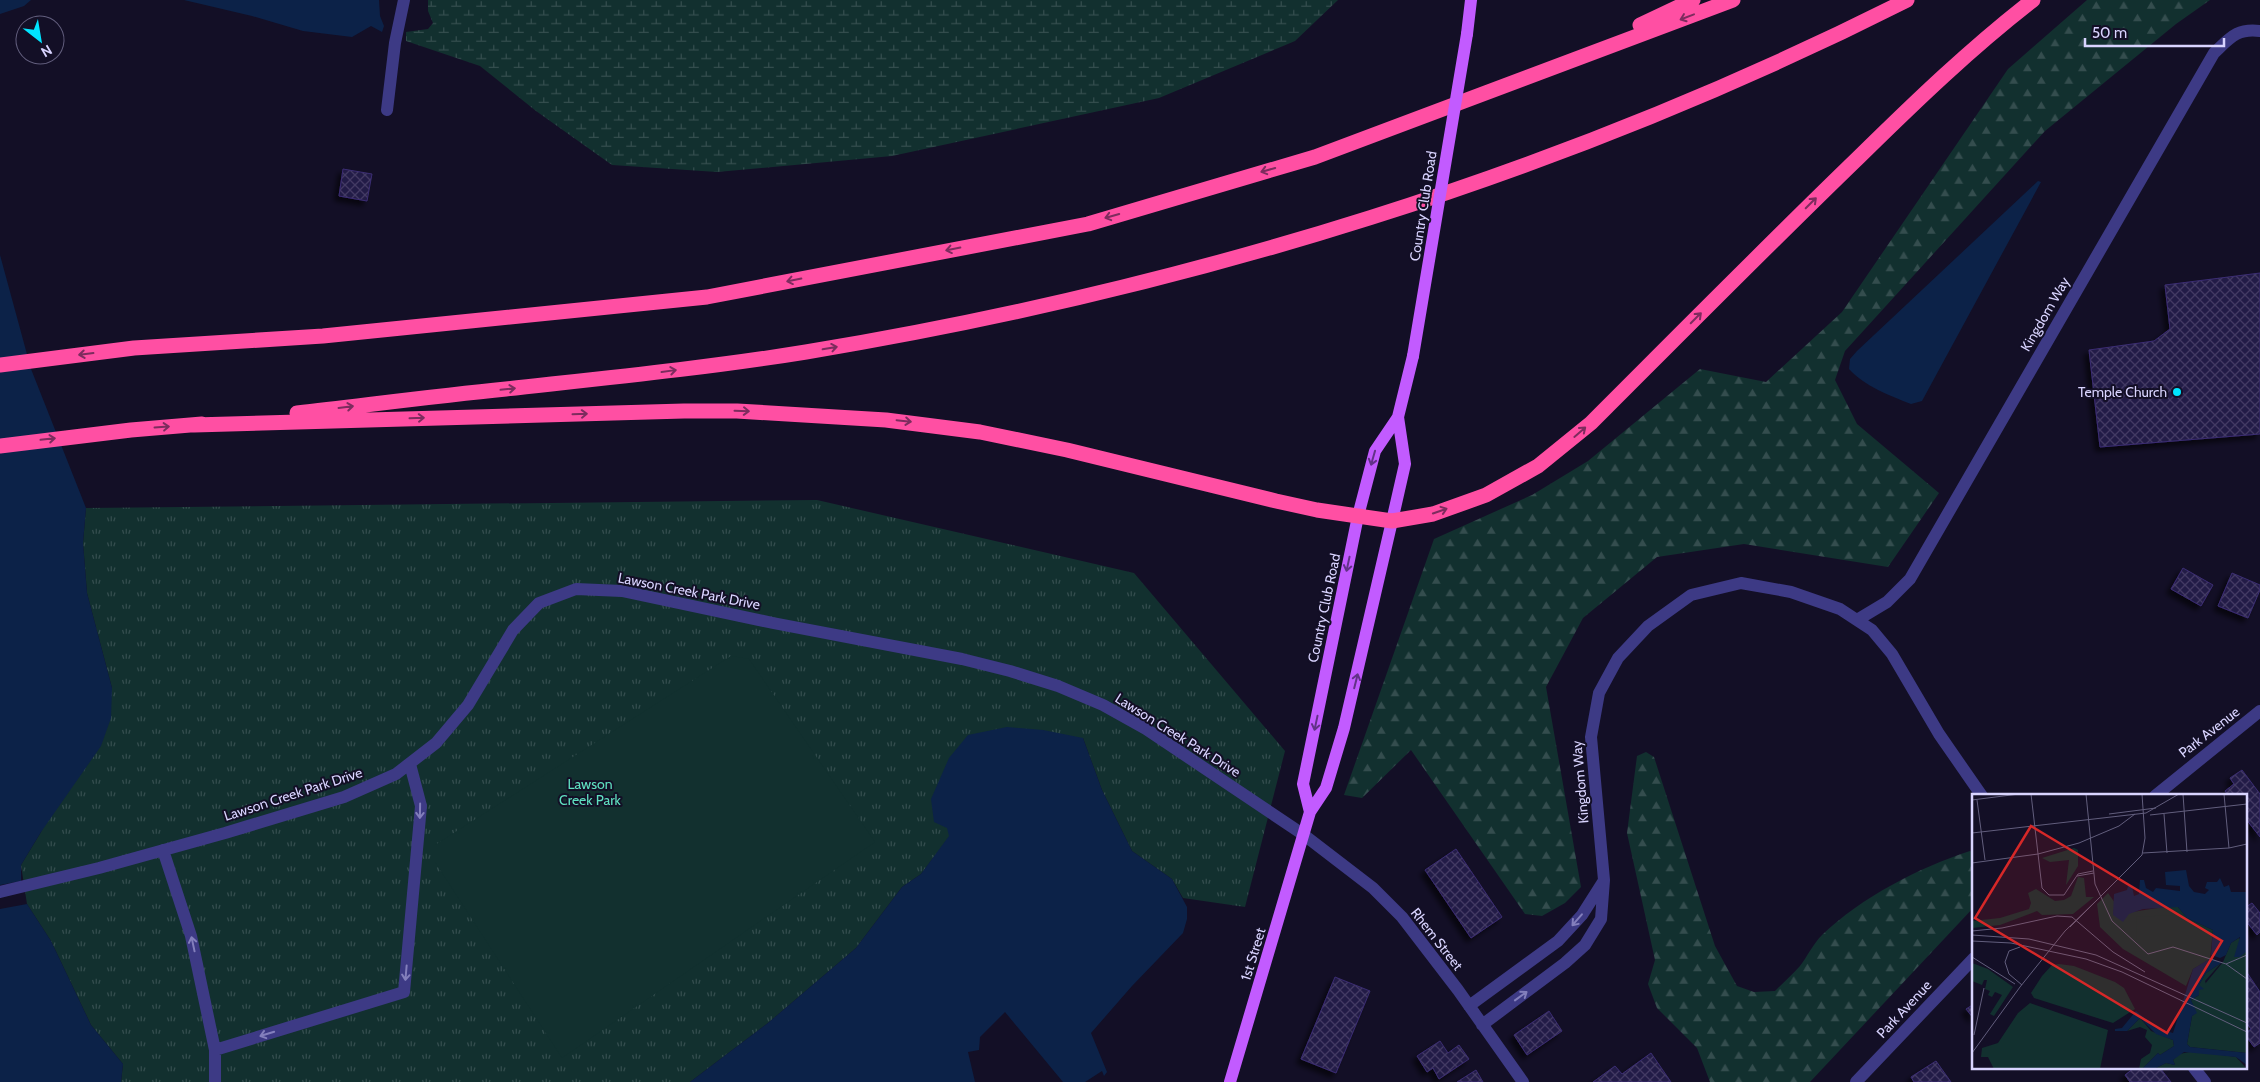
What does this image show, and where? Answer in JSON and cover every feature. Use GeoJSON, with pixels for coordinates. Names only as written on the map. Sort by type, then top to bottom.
{"type":"FeatureCollection","features":[{"type":"Feature","properties":{"kind":"highway"},"geometry":{"type":"LineString","coordinates":[[1315,156],[1440,103],[1532,70],[1614,37],[1693,0]]}},
{"type":"Feature","properties":{"kind":"highway"},"geometry":{"type":"LineString","coordinates":[[0,365],[134,348],[323,336],[707,297],[1088,224],[1315,156],[1732,0]]}},
{"type":"Feature","properties":{"kind":"highway"},"geometry":{"type":"LineString","coordinates":[[0,446],[650,374],[782,356],[877,340],[1026,310],[1250,253],[1397,209],[1543,158],[1748,75],[1907,0]]}},
{"type":"Feature","properties":{"kind":"highway"},"geometry":{"type":"LineString","coordinates":[[194,425],[684,411],[838,416],[934,425],[980,432],[1067,450],[1276,501],[1358,516],[1392,521],[1433,514],[1486,495],[1538,466],[1591,423],[1814,200],[1930,88],[1972,50],[2033,0]]}},
{"type":"Feature","properties":{"kind":"main road","name":"Country Club Road"},"geometry":{"type":"LineString","coordinates":[[1310,812],[1303,784],[1358,516],[1375,451],[1398,417],[1413,356],[1467,34],[1471,0]]}},
{"type":"Feature","properties":{"kind":"main road","name":"Country Club Road"},"geometry":{"type":"LineString","coordinates":[[1304,835],[1310,812],[1326,788],[1344,728],[1405,464],[1398,417]]}},
{"type":"Feature","properties":{"kind":"main road","name":"1st Street"},"geometry":{"type":"LineString","coordinates":[[1230,1082],[1304,835]]}},
{"type":"Feature","properties":{"kind":"street"},"geometry":{"type":"LineString","coordinates":[[387,110],[395,43],[404,0]]}},
{"type":"Feature","properties":{"kind":"street","name":"Kingdom Way"},"geometry":{"type":"LineString","coordinates":[[1857,620],[1888,602],[1910,579],[2214,53],[2236,34],[2248,30],[2260,31]]}},
{"type":"Feature","properties":{"kind":"street","name":"Kingdom Way"},"geometry":{"type":"LineString","coordinates":[[1482,1025],[1565,964],[1585,945],[1601,919],[1604,880],[1591,737],[1599,693],[1618,658],[1648,626],[1691,595],[1741,583],[1791,592],[1840,609],[1872,630],[1892,654],[1939,734],[1981,794]]}},
{"type":"Feature","properties":{"kind":"street","name":"Lawson Creek Park Drive"},"geometry":{"type":"LineString","coordinates":[[0,892],[38,885],[163,850],[344,796],[396,774],[436,743],[468,705],[513,630],[539,603],[576,589],[622,591],[773,623],[962,659],[1058,686],[1103,705],[1146,729],[1304,835]]}},
{"type":"Feature","properties":{"kind":"street","name":"Park Avenue"},"geometry":{"type":"LineString","coordinates":[[2157,794],[2260,711]]}},
{"type":"Feature","properties":{"kind":"street"},"geometry":{"type":"LineString","coordinates":[[216,1050],[404,992],[421,806],[410,764]]}},
{"type":"Feature","properties":{"kind":"street","name":"Rhem Street"},"geometry":{"type":"LineString","coordinates":[[1304,835],[1373,888],[1402,917],[1523,1082]]}},
{"type":"Feature","properties":{"kind":"street"},"geometry":{"type":"LineString","coordinates":[[163,850],[192,936],[216,1050],[215,1082]]}},
{"type":"Feature","properties":{"kind":"street"},"geometry":{"type":"LineString","coordinates":[[1469,1006],[1558,941],[1582,915],[1604,880]]}},
{"type":"Feature","properties":{"kind":"street","name":"Park Avenue"},"geometry":{"type":"LineString","coordinates":[[1856,1082],[1972,960]]}},
{"type":"Feature","properties":{"kind":"street"},"geometry":{"type":"LineString","coordinates":[[2196,1070],[2205,1082]]}},
{"type":"Feature","properties":{"kind":"green space"},"geometry":{"type":"Polygon","coordinates":[[[428,0],[1338,0],[1295,41],[1159,98],[892,156],[717,172],[612,165],[536,111],[480,66],[406,41],[406,32],[428,29],[433,23],[428,11],[428,0]]]}},
{"type":"Feature","properties":{"kind":"green space"},"geometry":{"type":"Polygon","coordinates":[[[2087,0],[2210,0],[2176,24],[2045,131],[1845,351],[1835,380],[1857,424],[1939,493],[1888,567],[1744,544],[1657,557],[1583,618],[1546,687],[1581,887],[1565,903],[1542,916],[1525,914],[1411,750],[1362,798],[1344,795],[1434,539],[1532,495],[1588,461],[1700,369],[1766,382],[1842,312],[2008,69],[2087,0]]]}},
{"type":"Feature","properties":{"kind":"green space","name":"Lawson Creek Park"},"geometry":{"type":"Polygon","coordinates":[[[817,500],[1134,573],[1285,751],[1245,907],[1183,898],[1172,879],[1132,851],[1102,790],[1083,738],[948,828],[950,836],[921,874],[902,887],[856,948],[768,1023],[690,1082],[121,1082],[123,1064],[91,1025],[51,941],[27,904],[21,865],[41,832],[112,688],[87,593],[83,543],[86,508],[817,500]]]}},
{"type":"Feature","properties":{"kind":"green space"},"geometry":{"type":"Polygon","coordinates":[[[731,656],[749,659],[875,842],[562,1058],[435,862],[435,845],[731,656]]]}},
{"type":"Feature","properties":{"kind":"green space"},"geometry":{"type":"Polygon","coordinates":[[[1646,752],[1654,757],[1715,946],[1737,986],[1754,992],[1775,991],[1800,966],[1822,935],[1873,896],[1931,866],[1970,851],[1972,852],[1972,909],[1810,1082],[1710,1082],[1697,1048],[1657,1008],[1648,984],[1655,960],[1627,833],[1637,756],[1646,752]]]}},
{"type":"Feature","properties":{"kind":"water"},"geometry":{"type":"Polygon","coordinates":[[[0,0],[31,0],[24,6],[0,14],[0,0]]]}},
{"type":"Feature","properties":{"kind":"water"},"geometry":{"type":"Polygon","coordinates":[[[184,0],[379,0],[380,16],[384,26],[382,32],[371,26],[352,37],[303,31],[252,16],[184,0]]]}},
{"type":"Feature","properties":{"kind":"water"},"geometry":{"type":"Polygon","coordinates":[[[2038,181],[2041,182],[1922,401],[1911,404],[1895,398],[1862,381],[1855,375],[1849,369],[1850,359],[1857,351],[2038,181]]]}},
{"type":"Feature","properties":{"kind":"water"},"geometry":{"type":"Polygon","coordinates":[[[0,255],[31,369],[86,508],[83,543],[87,593],[112,688],[111,718],[101,746],[41,832],[21,865],[21,881],[0,885],[0,255]]]}},
{"type":"Feature","properties":{"kind":"water"},"geometry":{"type":"Polygon","coordinates":[[[1007,727],[1043,730],[1083,738],[1102,790],[1132,851],[1172,879],[1187,907],[1187,919],[1183,933],[1132,986],[1091,1033],[1107,1072],[1104,1076],[1102,1071],[1085,1082],[1063,1082],[1005,1012],[980,1037],[979,1050],[968,1052],[975,1082],[690,1082],[768,1023],[856,948],[902,887],[921,874],[949,836],[947,828],[934,822],[931,799],[949,758],[968,735],[1007,727]]]}},
{"type":"Feature","properties":{"kind":"water"},"geometry":{"type":"Polygon","coordinates":[[[27,904],[51,941],[91,1025],[123,1064],[121,1082],[0,1082],[0,909],[27,904]]]}},
{"type":"Feature","properties":{"kind":"building"},"geometry":{"type":"Polygon","coordinates":[[[343,169],[372,174],[367,201],[339,196],[343,169]]]}},
{"type":"Feature","properties":{"kind":"building","name":"Temple Church"},"geometry":{"type":"Polygon","coordinates":[[[2260,273],[2260,434],[2100,447],[2089,350],[2154,341],[2170,329],[2165,285],[2260,273]]]}},
{"type":"Feature","properties":{"kind":"building"},"geometry":{"type":"Polygon","coordinates":[[[2183,568],[2213,585],[2201,606],[2171,589],[2183,568]]]}},
{"type":"Feature","properties":{"kind":"building"},"geometry":{"type":"Polygon","coordinates":[[[2232,573],[2260,585],[2260,590],[2248,618],[2218,606],[2232,573]]]}},
{"type":"Feature","properties":{"kind":"building"},"geometry":{"type":"Polygon","coordinates":[[[2242,770],[2260,794],[2260,837],[2248,822],[2248,794],[2227,794],[2225,791],[2234,784],[2230,778],[2242,770]]]}},
{"type":"Feature","properties":{"kind":"building"},"geometry":{"type":"Polygon","coordinates":[[[1456,849],[1502,917],[1471,938],[1425,870],[1456,849]]]}},
{"type":"Feature","properties":{"kind":"building"},"geometry":{"type":"Polygon","coordinates":[[[2252,903],[2260,913],[2260,932],[2257,935],[2248,924],[2248,906],[2252,903]]]}},
{"type":"Feature","properties":{"kind":"building"},"geometry":{"type":"Polygon","coordinates":[[[2248,974],[2260,992],[2260,1043],[2254,1047],[2248,1039],[2248,1031],[2251,1029],[2248,1025],[2248,974]]]}},
{"type":"Feature","properties":{"kind":"building"},"geometry":{"type":"Polygon","coordinates":[[[1335,977],[1370,991],[1336,1073],[1301,1059],[1335,977]]]}},
{"type":"Feature","properties":{"kind":"building"},"geometry":{"type":"Polygon","coordinates":[[[1972,1005],[1972,1016],[1966,1009],[1972,1005]]]}},
{"type":"Feature","properties":{"kind":"building"},"geometry":{"type":"Polygon","coordinates":[[[1549,1011],[1562,1031],[1527,1055],[1514,1035],[1549,1011]]]}},
{"type":"Feature","properties":{"kind":"building"},"geometry":{"type":"Polygon","coordinates":[[[1440,1041],[1448,1053],[1459,1045],[1469,1059],[1439,1079],[1433,1068],[1427,1072],[1417,1056],[1440,1041]]]}},
{"type":"Feature","properties":{"kind":"building"},"geometry":{"type":"Polygon","coordinates":[[[1651,1053],[1671,1082],[1593,1082],[1615,1066],[1622,1074],[1651,1053]]]}},
{"type":"Feature","properties":{"kind":"building"},"geometry":{"type":"Polygon","coordinates":[[[1936,1061],[1951,1082],[1914,1082],[1911,1077],[1936,1061]]]}},
{"type":"Feature","properties":{"kind":"building"},"geometry":{"type":"Polygon","coordinates":[[[1476,1070],[1483,1082],[1457,1082],[1476,1070]]]}},
{"type":"Feature","properties":{"kind":"building"},"geometry":{"type":"Polygon","coordinates":[[[2131,1070],[2162,1070],[2171,1082],[2130,1082],[2125,1075],[2131,1070]]]}},
{"type":"Feature","properties":{"kind":"place","name":"Temple Church"},"geometry":{"type":"Point","coordinates":[2177,392]}}]}
